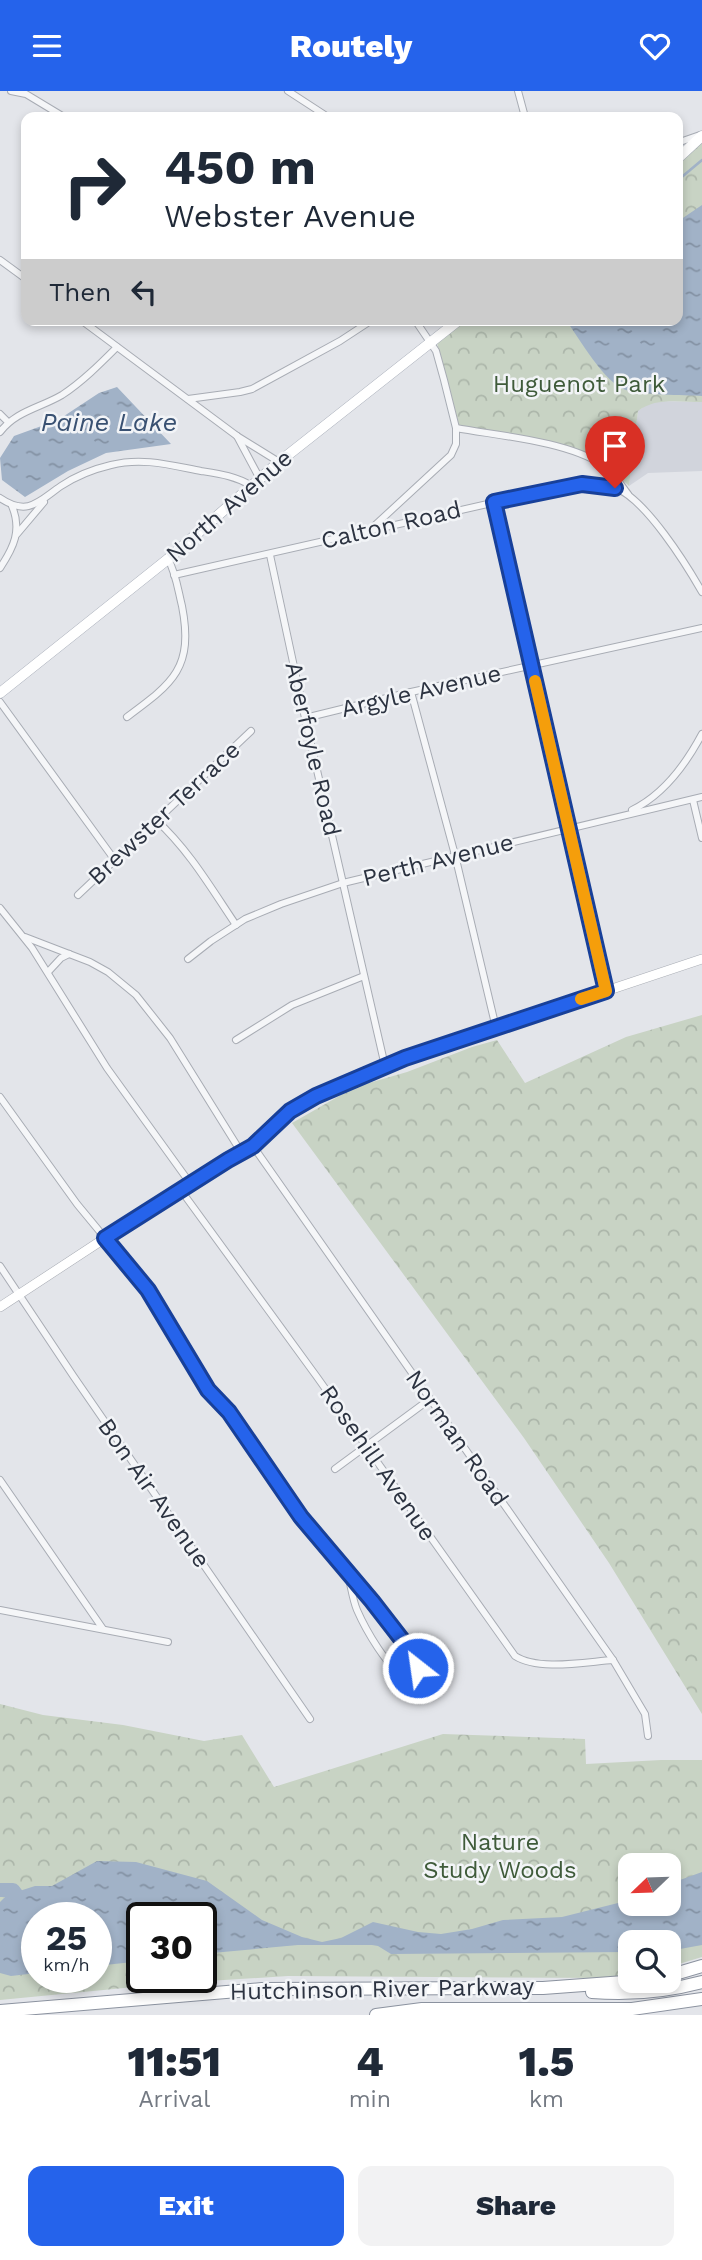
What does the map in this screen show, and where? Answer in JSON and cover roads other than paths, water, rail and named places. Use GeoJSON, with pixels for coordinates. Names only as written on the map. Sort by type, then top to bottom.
{"type":"FeatureCollection","features":[{"type":"Feature","properties":{"kind":"highway"},"geometry":{"type":"LineString","coordinates":[[681,1972],[702,1966]]}},
{"type":"Feature","properties":{"kind":"highway","name":"Hutchinson River Parkway"},"geometry":{"type":"LineString","coordinates":[[0,2011],[262,1989],[546,1987],[618,1982]]}},
{"type":"Feature","properties":{"kind":"highway"},"geometry":{"type":"LineString","coordinates":[[546,1987],[620,1994],[663,1991],[702,1982]]}},
{"type":"Feature","properties":{"kind":"highway"},"geometry":{"type":"LineString","coordinates":[[376,2015],[422,2010],[632,2009],[702,1999]]}},
{"type":"Feature","properties":{"kind":"main road"},"geometry":{"type":"LineString","coordinates":[[683,153],[702,135]]}},
{"type":"Feature","properties":{"kind":"main road","name":"North Avenue"},"geometry":{"type":"LineString","coordinates":[[0,693],[168,559],[279,462],[451,326]]}},
{"type":"Feature","properties":{"kind":"street"},"geometry":{"type":"LineString","coordinates":[[10,91],[26,92],[56,112]]}},
{"type":"Feature","properties":{"kind":"street"},"geometry":{"type":"LineString","coordinates":[[288,91],[320,112]]}},
{"type":"Feature","properties":{"kind":"street"},"geometry":{"type":"LineString","coordinates":[[520,91],[523,112]]}},
{"type":"Feature","properties":{"kind":"street"},"geometry":{"type":"LineString","coordinates":[[683,141],[702,135]]}},
{"type":"Feature","properties":{"kind":"street"},"geometry":{"type":"LineString","coordinates":[[0,260],[21,275]]}},
{"type":"Feature","properties":{"kind":"street"},"geometry":{"type":"LineString","coordinates":[[89,326],[237,436],[279,462]]}},
{"type":"Feature","properties":{"kind":"street"},"geometry":{"type":"LineString","coordinates":[[188,398],[252,389],[340,341],[360,326]]}},
{"type":"Feature","properties":{"kind":"street"},"geometry":{"type":"LineString","coordinates":[[370,529],[451,455],[456,445],[456,428],[442,370],[431,342],[419,326]]}},
{"type":"Feature","properties":{"kind":"street"},"geometry":{"type":"LineString","coordinates":[[0,432],[8,422],[60,396],[117,347]]}},
{"type":"Feature","properties":{"kind":"street"},"geometry":{"type":"LineString","coordinates":[[0,414],[8,422]]}},
{"type":"Feature","properties":{"kind":"street"},"geometry":{"type":"LineString","coordinates":[[456,428],[562,448],[584,455],[611,471],[630,497]]}},
{"type":"Feature","properties":{"kind":"street"},"geometry":{"type":"LineString","coordinates":[[237,436],[256,483]]}},
{"type":"Feature","properties":{"kind":"street"},"geometry":{"type":"LineString","coordinates":[[16,535],[46,499],[60,487],[98,468],[139,461],[174,464],[256,483]]}},
{"type":"Feature","properties":{"kind":"street","name":"Calton Road"},"geometry":{"type":"LineString","coordinates":[[174,575],[270,555],[370,529],[582,484],[615,488],[630,497],[672,543],[702,592]]}},
{"type":"Feature","properties":{"kind":"street"},"geometry":{"type":"LineString","coordinates":[[0,498],[12,506],[32,505],[46,499]]}},
{"type":"Feature","properties":{"kind":"street"},"geometry":{"type":"LineString","coordinates":[[494,502],[606,991]]}},
{"type":"Feature","properties":{"kind":"street"},"geometry":{"type":"LineString","coordinates":[[0,568],[8,556],[18,525],[12,506]]}},
{"type":"Feature","properties":{"kind":"street","name":"Aberfoyle Road"},"geometry":{"type":"LineString","coordinates":[[270,555],[385,1066]]}},
{"type":"Feature","properties":{"kind":"street"},"geometry":{"type":"LineString","coordinates":[[127,717],[164,689],[183,660],[185,624],[168,559]]}},
{"type":"Feature","properties":{"kind":"street","name":"Argyle Avenue"},"geometry":{"type":"LineString","coordinates":[[305,718],[702,628]]}},
{"type":"Feature","properties":{"kind":"street"},"geometry":{"type":"LineString","coordinates":[[411,692],[455,855],[496,1028]]}},
{"type":"Feature","properties":{"kind":"street"},"geometry":{"type":"LineString","coordinates":[[0,702],[114,859]]}},
{"type":"Feature","properties":{"kind":"street","name":"Brewster Terrace"},"geometry":{"type":"LineString","coordinates":[[78,895],[251,731]]}},
{"type":"Feature","properties":{"kind":"street"},"geometry":{"type":"LineString","coordinates":[[610,818],[627,813],[652,798],[676,774],[702,734]]}},
{"type":"Feature","properties":{"kind":"street","name":"Perth Avenue"},"geometry":{"type":"LineString","coordinates":[[188,959],[236,925],[281,904],[342,883],[702,797]]}},
{"type":"Feature","properties":{"kind":"street"},"geometry":{"type":"LineString","coordinates":[[693,800],[702,838]]}},
{"type":"Feature","properties":{"kind":"street"},"geometry":{"type":"LineString","coordinates":[[156,820],[174,836],[197,866],[236,925]]}},
{"type":"Feature","properties":{"kind":"street"},"geometry":{"type":"LineString","coordinates":[[0,908],[48,972],[107,1068],[190,1183]]}},
{"type":"Feature","properties":{"kind":"street"},"geometry":{"type":"LineString","coordinates":[[23,937],[108,972],[136,995],[170,1038],[241,1152]]}},
{"type":"Feature","properties":{"kind":"street"},"geometry":{"type":"LineString","coordinates":[[48,972],[61,958],[69,954]]}},
{"type":"Feature","properties":{"kind":"street"},"geometry":{"type":"LineString","coordinates":[[0,1307],[180,1189],[253,1146],[290,1111],[316,1096],[385,1066],[702,959]]}},
{"type":"Feature","properties":{"kind":"street"},"geometry":{"type":"LineString","coordinates":[[236,1040],[292,1005],[364,976]]}},
{"type":"Feature","properties":{"kind":"street"},"geometry":{"type":"LineString","coordinates":[[0,1097],[77,1204],[148,1290],[208,1390],[229,1412],[301,1517],[347,1572],[413,1654],[419,1664],[416,1671],[407,1676],[401,1675],[380,1651],[357,1610],[347,1572]]}},
{"type":"Feature","properties":{"kind":"street","name":"Norman Road"},"geometry":{"type":"LineString","coordinates":[[253,1146],[613,1660],[645,1714],[648,1736]]}},
{"type":"Feature","properties":{"kind":"street","name":"Rosehill Avenue"},"geometry":{"type":"LineString","coordinates":[[180,1189],[514,1656],[523,1661],[537,1663],[613,1660]]}},
{"type":"Feature","properties":{"kind":"street","name":"Bon Air Avenue"},"geometry":{"type":"LineString","coordinates":[[0,1266],[310,1719]]}},
{"type":"Feature","properties":{"kind":"street"},"geometry":{"type":"LineString","coordinates":[[335,1469],[430,1399]]}},
{"type":"Feature","properties":{"kind":"street"},"geometry":{"type":"LineString","coordinates":[[0,1480],[103,1629]]}},
{"type":"Feature","properties":{"kind":"street"},"geometry":{"type":"LineString","coordinates":[[0,1610],[168,1642]]}},
{"type":"Feature","properties":{"kind":"water"},"geometry":{"type":"Polygon","coordinates":[[[702,205],[702,396],[626,390],[601,370],[570,326],[683,326],[683,218],[702,205]]]}},
{"type":"Feature","properties":{"kind":"water","name":"Paine Lake"},"geometry":{"type":"Polygon","coordinates":[[[117,387],[171,444],[106,453],[68,471],[25,497],[2,480],[0,458],[14,436],[58,420],[99,393],[117,387]]]}},
{"type":"Feature","properties":{"kind":"water"},"geometry":{"type":"Polygon","coordinates":[[[97,1861],[136,1862],[207,1881],[262,1920],[302,1937],[322,1942],[341,1938],[373,1922],[441,1934],[503,1920],[562,1917],[618,1903],[618,1916],[681,1916],[681,1880],[702,1872],[702,1945],[681,1949],[681,1930],[618,1930],[618,1952],[391,1954],[372,1945],[298,1945],[217,1953],[217,1902],[126,1902],[126,1963],[112,1964],[112,1902],[21,1902],[21,1975],[0,1973],[0,1902],[7,1895],[35,1886],[52,1886],[97,1861]]]}},
{"type":"Feature","properties":{"kind":"waterway"},"geometry":{"type":"LineString","coordinates":[[683,176],[702,160]]}},
{"type":"Feature","properties":{"kind":"waterway"},"geometry":{"type":"LineString","coordinates":[[0,1890],[13,1890],[16,1894]]}},
{"type":"Feature","properties":{"kind":"park label","name":"Huguenot Park"},"geometry":{"type":"Point","coordinates":[579,384]}},
{"type":"Feature","properties":{"kind":"park label","name":"Nature Study Woods"},"geometry":{"type":"Point","coordinates":[500,1856]}}]}
